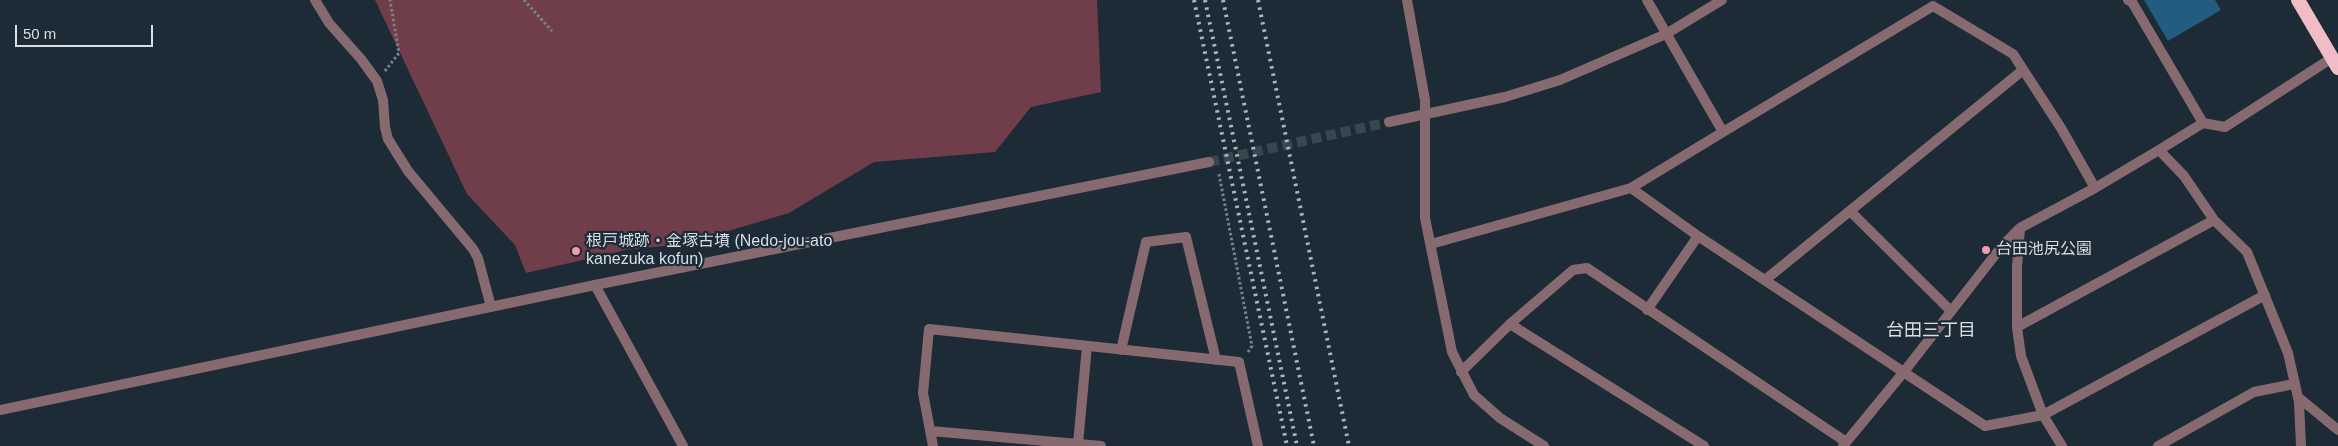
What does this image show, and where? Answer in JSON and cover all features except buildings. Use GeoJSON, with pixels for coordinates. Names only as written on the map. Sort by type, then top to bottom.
{"type":"FeatureCollection","features":[{"type":"Feature","properties":{"kind":"highway"},"geometry":{"type":"LineString","coordinates":[[2298,0],[2335,63]]}},
{"type":"Feature","properties":{"kind":"street"},"geometry":{"type":"LineString","coordinates":[[315,0],[329,23],[361,59],[376,81],[383,100],[388,139],[408,171],[473,249],[478,258],[491,307]]}},
{"type":"Feature","properties":{"kind":"street"},"geometry":{"type":"LineString","coordinates":[[1407,0],[1426,114],[1425,218],[1452,352],[1474,395],[1500,418],[1544,446]]}},
{"type":"Feature","properties":{"kind":"street"},"geometry":{"type":"LineString","coordinates":[[1647,0],[1723,132]]}},
{"type":"Feature","properties":{"kind":"street"},"geometry":{"type":"LineString","coordinates":[[1389,122],[1505,97],[1560,80],[1666,34],[1722,0]]}},
{"type":"Feature","properties":{"kind":"street"},"geometry":{"type":"LineString","coordinates":[[1923,0],[2013,54],[2061,128],[2095,188]]}},
{"type":"Feature","properties":{"kind":"street"},"geometry":{"type":"LineString","coordinates":[[2128,0],[2132,2],[2203,124]]}},
{"type":"Feature","properties":{"kind":"street"},"geometry":{"type":"LineString","coordinates":[[1431,244],[1631,188],[1933,6]]}},
{"type":"Feature","properties":{"kind":"street"},"geometry":{"type":"LineString","coordinates":[[1461,372],[1510,324],[1573,270],[1587,268],[1844,444],[1903,373],[2002,246],[2020,228],[2095,188],[2203,124],[2225,128],[2335,63]]}},
{"type":"Feature","properties":{"kind":"street"},"geometry":{"type":"LineString","coordinates":[[1765,280],[2024,70]]}},
{"type":"Feature","properties":{"kind":"street"},"geometry":{"type":"LineString","coordinates":[[2159,150],[2184,176],[2214,220],[2247,252],[2288,353],[2298,397],[2301,446]]}},
{"type":"Feature","properties":{"kind":"street"},"geometry":{"type":"LineString","coordinates":[[0,410],[595,285],[1209,162]]}},
{"type":"Feature","properties":{"kind":"street"},"geometry":{"type":"LineString","coordinates":[[1631,188],[1698,236],[1985,426],[2043,415],[2265,295]]}},
{"type":"Feature","properties":{"kind":"street"},"geometry":{"type":"LineString","coordinates":[[1850,211],[1951,311]]}},
{"type":"Feature","properties":{"kind":"street"},"geometry":{"type":"LineString","coordinates":[[2017,327],[2214,220]]}},
{"type":"Feature","properties":{"kind":"street"},"geometry":{"type":"LineString","coordinates":[[2020,228],[2017,267],[2017,327],[2021,356],[2043,415],[2062,446]]}},
{"type":"Feature","properties":{"kind":"street"},"geometry":{"type":"LineString","coordinates":[[1647,310],[1698,236]]}},
{"type":"Feature","properties":{"kind":"street"},"geometry":{"type":"LineString","coordinates":[[1121,350],[1146,242],[1186,237],[1216,360]]}},
{"type":"Feature","properties":{"kind":"street"},"geometry":{"type":"LineString","coordinates":[[595,285],[683,446]]}},
{"type":"Feature","properties":{"kind":"street"},"geometry":{"type":"LineString","coordinates":[[1510,324],[1704,446]]}},
{"type":"Feature","properties":{"kind":"street"},"geometry":{"type":"LineString","coordinates":[[934,446],[923,393],[929,329],[1239,362],[1258,446]]}},
{"type":"Feature","properties":{"kind":"street"},"geometry":{"type":"LineString","coordinates":[[1078,444],[1087,346]]}},
{"type":"Feature","properties":{"kind":"street"},"geometry":{"type":"LineString","coordinates":[[2158,446],[2254,392],[2294,384]]}},
{"type":"Feature","properties":{"kind":"street"},"geometry":{"type":"LineString","coordinates":[[2298,397],[2338,430]]}},
{"type":"Feature","properties":{"kind":"street"},"geometry":{"type":"LineString","coordinates":[[931,431],[1030,443],[1101,446]]}},
{"type":"Feature","properties":{"kind":"path"},"geometry":{"type":"LineString","coordinates":[[376,81],[399,53],[390,0]]}},
{"type":"Feature","properties":{"kind":"path"},"geometry":{"type":"LineString","coordinates":[[524,0],[552,32]]}},
{"type":"Feature","properties":{"kind":"path"},"geometry":{"type":"LineString","coordinates":[[1218,174],[1252,346],[1239,362]]}},
{"type":"Feature","properties":{"kind":"shaded area"},"geometry":{"type":"Polygon","coordinates":[[[375,0],[1097,0],[1101,92],[1031,107],[995,152],[874,162],[789,213],[684,244],[626,250],[526,273],[515,245],[467,194],[375,0]]]}},
{"type":"Feature","properties":{"kind":"tunnel"},"geometry":{"type":"LineString","coordinates":[[1209,162],[1389,122]]}},
{"type":"Feature","properties":{"kind":"railway"},"geometry":{"type":"LineString","coordinates":[[1194,0],[1287,446]]}},
{"type":"Feature","properties":{"kind":"railway"},"geometry":{"type":"LineString","coordinates":[[1205,0],[1297,446]]}},
{"type":"Feature","properties":{"kind":"railway"},"geometry":{"type":"LineString","coordinates":[[1223,0],[1314,446]]}},
{"type":"Feature","properties":{"kind":"railway"},"geometry":{"type":"LineString","coordinates":[[1258,0],[1349,446]]}},
{"type":"Feature","properties":{"kind":"place","name":"台田池尻公園"},"geometry":{"type":"Point","coordinates":[1986,250]}},
{"type":"Feature","properties":{"kind":"place","name":"根戸城跡・金塚古墳 (Nedo-jou-ato kanezuka kofun)"},"geometry":{"type":"Point","coordinates":[576,251]}},
{"type":"Feature","properties":{"kind":"district","name":"台田三丁目"},"geometry":{"type":"Point","coordinates":[1931,331]}}]}
